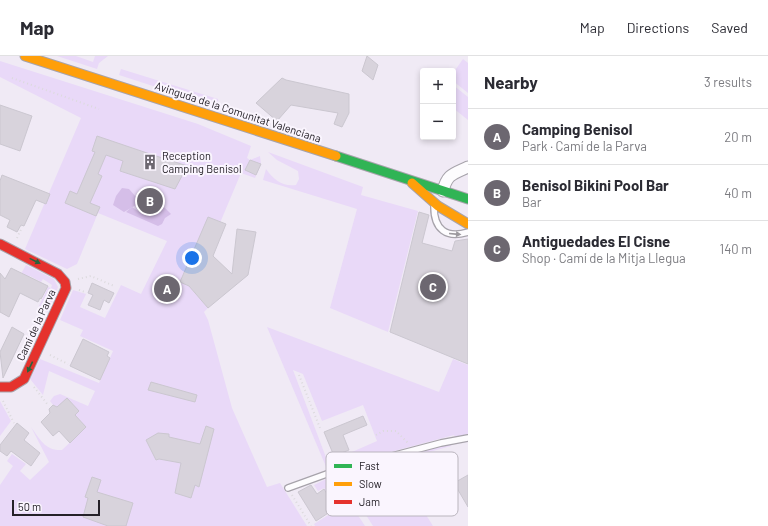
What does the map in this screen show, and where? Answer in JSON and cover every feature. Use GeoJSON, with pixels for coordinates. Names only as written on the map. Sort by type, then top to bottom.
{"type":"FeatureCollection","features":[{"type":"Feature","properties":{"kind":"main road","name":"Avinguda de la Comunitat Valenciana"},"geometry":{"type":"LineString","coordinates":[[25,56],[468,199]]}},
{"type":"Feature","properties":{"kind":"main road"},"geometry":{"type":"LineString","coordinates":[[409,181],[434,205],[453,217],[468,224]]}},
{"type":"Feature","properties":{"kind":"main road","name":"Camí de la Parva"},"geometry":{"type":"LineString","coordinates":[[0,244],[51,269],[65,282],[65,293],[25,377],[16,386],[2,387]]}},
{"type":"Feature","properties":{"kind":"street"},"geometry":{"type":"LineString","coordinates":[[442,191],[445,182],[450,175],[468,167]]}},
{"type":"Feature","properties":{"kind":"lane"},"geometry":{"type":"LineString","coordinates":[[434,205],[434,219],[441,230],[453,235],[468,232]]}},
{"type":"Feature","properties":{"kind":"lane"},"geometry":{"type":"LineString","coordinates":[[406,452],[468,438]]}},
{"type":"Feature","properties":{"kind":"lane"},"geometry":{"type":"LineString","coordinates":[[288,488],[326,474]]}},
{"type":"Feature","properties":{"kind":"path"},"geometry":{"type":"LineString","coordinates":[[12,78],[99,109]]}},
{"type":"Feature","properties":{"kind":"path"},"geometry":{"type":"LineString","coordinates":[[65,282],[91,276],[114,286]]}},
{"type":"Feature","properties":{"kind":"path"},"geometry":{"type":"LineString","coordinates":[[38,350],[68,364]]}},
{"type":"Feature","properties":{"kind":"path"},"geometry":{"type":"LineString","coordinates":[[299,375],[320,428]]}},
{"type":"Feature","properties":{"kind":"path"},"geometry":{"type":"LineString","coordinates":[[25,377],[48,405]]}},
{"type":"Feature","properties":{"kind":"path"},"geometry":{"type":"LineString","coordinates":[[2,387],[2,399],[14,424]]}},
{"type":"Feature","properties":{"kind":"path"},"geometry":{"type":"LineString","coordinates":[[376,435],[383,432],[396,431],[405,438],[413,450]]}},
{"type":"Feature","properties":{"kind":"path"},"geometry":{"type":"LineString","coordinates":[[288,488],[311,526]]}},
{"type":"Feature","properties":{"kind":"shaded area"},"geometry":{"type":"Polygon","coordinates":[[[57,56],[76,56],[93,62],[95,56],[108,56],[99,63],[97,69],[57,56]]]}},
{"type":"Feature","properties":{"kind":"shaded area"},"geometry":{"type":"Polygon","coordinates":[[[463,59],[468,63],[468,93],[456,83],[456,69],[463,59]]]}},
{"type":"Feature","properties":{"kind":"shaded area"},"geometry":{"type":"Polygon","coordinates":[[[0,61],[198,124],[251,146],[247,158],[250,160],[260,156],[261,164],[255,178],[241,173],[212,242],[209,255],[192,290],[208,308],[204,312],[208,320],[232,408],[267,487],[280,483],[307,526],[0,526],[0,485],[13,466],[7,461],[12,454],[26,464],[20,471],[30,480],[49,462],[31,427],[40,440],[51,449],[62,450],[86,427],[75,415],[79,411],[67,398],[58,407],[53,405],[50,401],[54,396],[60,394],[88,406],[95,391],[49,371],[43,395],[30,379],[40,359],[99,383],[113,351],[80,336],[83,330],[60,320],[73,290],[86,294],[80,307],[105,318],[121,285],[141,294],[167,241],[98,213],[77,264],[67,269],[25,249],[81,118],[0,77],[0,61]]]}},
{"type":"Feature","properties":{"kind":"shaded area"},"geometry":{"type":"Polygon","coordinates":[[[121,69],[218,99],[218,102],[197,96],[196,100],[119,75],[121,69]]]}},
{"type":"Feature","properties":{"kind":"shaded area"},"geometry":{"type":"Polygon","coordinates":[[[456,87],[468,97],[468,120],[456,110],[456,87]]]}},
{"type":"Feature","properties":{"kind":"shaded area"},"geometry":{"type":"Polygon","coordinates":[[[268,152],[363,187],[361,195],[418,211],[388,332],[330,308],[357,209],[263,180],[266,169],[278,182],[286,185],[296,185],[299,179],[298,171],[277,160],[268,152]]]}},
{"type":"Feature","properties":{"kind":"shaded area"},"geometry":{"type":"Polygon","coordinates":[[[122,188],[129,189],[136,197],[153,195],[157,201],[157,207],[150,212],[136,205],[124,212],[113,205],[116,196],[122,188]]]}},
{"type":"Feature","properties":{"kind":"shaded area"},"geometry":{"type":"Polygon","coordinates":[[[159,199],[163,200],[163,206],[171,214],[165,218],[162,224],[158,226],[126,212],[132,207],[141,213],[153,212],[158,207],[159,199]]]}},
{"type":"Feature","properties":{"kind":"shaded area"},"geometry":{"type":"Polygon","coordinates":[[[26,265],[54,279],[58,287],[48,312],[38,308],[48,287],[51,288],[52,285],[43,279],[41,282],[30,276],[16,300],[9,295],[26,265]]]}},
{"type":"Feature","properties":{"kind":"shaded area"},"geometry":{"type":"Polygon","coordinates":[[[267,327],[439,392],[453,359],[468,365],[468,434],[455,437],[454,435],[390,452],[352,452],[377,441],[363,405],[322,421],[303,374],[293,370],[326,457],[326,467],[267,327]]]}},
{"type":"Feature","properties":{"kind":"shaded area"},"geometry":{"type":"Polygon","coordinates":[[[0,401],[11,421],[0,436],[0,401]]]}},
{"type":"Feature","properties":{"kind":"shaded area"},"geometry":{"type":"Polygon","coordinates":[[[450,444],[451,446],[429,452],[421,452],[450,444]]]}},
{"type":"Feature","properties":{"kind":"shaded area"},"geometry":{"type":"Polygon","coordinates":[[[326,479],[326,491],[324,488],[318,491],[314,485],[326,479]]]}},
{"type":"Feature","properties":{"kind":"shaded area"},"geometry":{"type":"Polygon","coordinates":[[[327,516],[358,516],[365,526],[315,526],[314,524],[327,516]]]}},
{"type":"Feature","properties":{"kind":"shaded area"},"geometry":{"type":"Polygon","coordinates":[[[367,516],[427,516],[433,526],[373,526],[367,516]]]}},
{"type":"Feature","properties":{"kind":"building"},"geometry":{"type":"Polygon","coordinates":[[[367,56],[378,65],[373,80],[362,71],[367,56]]]}},
{"type":"Feature","properties":{"kind":"building"},"geometry":{"type":"Polygon","coordinates":[[[282,78],[349,94],[349,113],[342,127],[334,124],[338,113],[291,105],[277,121],[256,103],[282,78]]]}},
{"type":"Feature","properties":{"kind":"building"},"geometry":{"type":"Polygon","coordinates":[[[0,105],[32,116],[20,151],[0,144],[0,105]]]}},
{"type":"Feature","properties":{"kind":"building","name":"Reception Camping Benisol"},"geometry":{"type":"Polygon","coordinates":[[[97,136],[200,170],[183,174],[175,189],[120,171],[123,161],[106,155],[98,174],[102,176],[90,203],[100,207],[96,216],[65,203],[70,191],[77,194],[95,152],[92,151],[97,136]]]}},
{"type":"Feature","properties":{"kind":"building"},"geometry":{"type":"Polygon","coordinates":[[[250,160],[261,164],[256,175],[245,170],[250,160]]]}},
{"type":"Feature","properties":{"kind":"building"},"geometry":{"type":"Polygon","coordinates":[[[2,175],[50,194],[46,204],[36,200],[24,226],[21,225],[17,232],[7,227],[10,220],[0,215],[0,181],[2,175]]]}},
{"type":"Feature","properties":{"kind":"building"},"geometry":{"type":"Polygon","coordinates":[[[419,212],[429,215],[422,243],[452,251],[455,241],[468,239],[468,364],[390,332],[419,212]]]}},
{"type":"Feature","properties":{"kind":"building"},"geometry":{"type":"Polygon","coordinates":[[[208,217],[226,224],[213,256],[232,274],[237,229],[256,232],[248,275],[208,308],[189,286],[180,282],[208,217]]]}},
{"type":"Feature","properties":{"kind":"building"},"geometry":{"type":"Polygon","coordinates":[[[11,268],[48,286],[38,302],[20,293],[9,317],[0,312],[0,273],[5,279],[11,268]]]}},
{"type":"Feature","properties":{"kind":"building"},"geometry":{"type":"Polygon","coordinates":[[[92,283],[114,293],[109,303],[104,300],[100,310],[88,305],[93,295],[88,293],[92,283]]]}},
{"type":"Feature","properties":{"kind":"building"},"geometry":{"type":"Polygon","coordinates":[[[12,327],[24,334],[3,378],[0,352],[12,327]]]}},
{"type":"Feature","properties":{"kind":"building"},"geometry":{"type":"Polygon","coordinates":[[[83,339],[109,352],[107,356],[110,358],[100,380],[70,366],[83,339]]]}},
{"type":"Feature","properties":{"kind":"building"},"geometry":{"type":"Polygon","coordinates":[[[151,382],[197,395],[195,402],[148,390],[151,382]]]}},
{"type":"Feature","properties":{"kind":"building"},"geometry":{"type":"Polygon","coordinates":[[[67,398],[79,411],[75,415],[86,427],[70,443],[59,431],[53,436],[41,422],[50,413],[49,409],[53,405],[57,407],[67,398]]]}},
{"type":"Feature","properties":{"kind":"building"},"geometry":{"type":"Polygon","coordinates":[[[363,416],[367,425],[343,435],[349,450],[344,452],[332,452],[324,432],[363,416]]]}},
{"type":"Feature","properties":{"kind":"building"},"geometry":{"type":"Polygon","coordinates":[[[17,423],[29,433],[24,440],[40,453],[31,466],[11,451],[7,456],[0,451],[0,445],[17,423]]]}},
{"type":"Feature","properties":{"kind":"building"},"geometry":{"type":"Polygon","coordinates":[[[206,426],[214,429],[199,487],[195,485],[191,498],[175,493],[181,463],[159,459],[156,460],[146,440],[158,433],[169,434],[169,437],[200,444],[206,426]]]}},
{"type":"Feature","properties":{"kind":"building"},"geometry":{"type":"Polygon","coordinates":[[[468,475],[468,507],[458,490],[458,481],[468,475]]]}},
{"type":"Feature","properties":{"kind":"building"},"geometry":{"type":"Polygon","coordinates":[[[92,477],[101,480],[97,492],[133,503],[126,526],[108,526],[83,517],[88,498],[85,497],[92,477]]]}},
{"type":"Feature","properties":{"kind":"building"},"geometry":{"type":"Polygon","coordinates":[[[311,485],[317,494],[324,489],[326,492],[326,514],[316,521],[298,492],[311,485]]]}},
{"type":"Feature","properties":{"kind":"traffic: fast"},"geometry":{"type":"LineString","coordinates":[[336,156],[468,199]]}},
{"type":"Feature","properties":{"kind":"traffic: slow"},"geometry":{"type":"LineString","coordinates":[[25,56],[336,156]]}},
{"type":"Feature","properties":{"kind":"traffic: slow"},"geometry":{"type":"LineString","coordinates":[[412,183],[438,206],[468,224]]}},
{"type":"Feature","properties":{"kind":"traffic: jam"},"geometry":{"type":"LineString","coordinates":[[0,244],[58,274],[65,282],[66,288],[24,379],[11,387],[0,387]]}},
{"type":"Feature","properties":{"kind":"place","name":"Reception Camping Benisol"},"geometry":{"type":"Point","coordinates":[150,162]}},
{"type":"Feature","properties":{"kind":"place","name":"Benisol Bikini Pool Bar"},"geometry":{"type":"Point","coordinates":[150,201]}},
{"type":"Feature","properties":{"kind":"place","name":"Antiguedades El Cisne"},"geometry":{"type":"Point","coordinates":[433,287]}},
{"type":"Feature","properties":{"kind":"place","name":"Camping Benisol"},"geometry":{"type":"Point","coordinates":[167,289]}}]}
